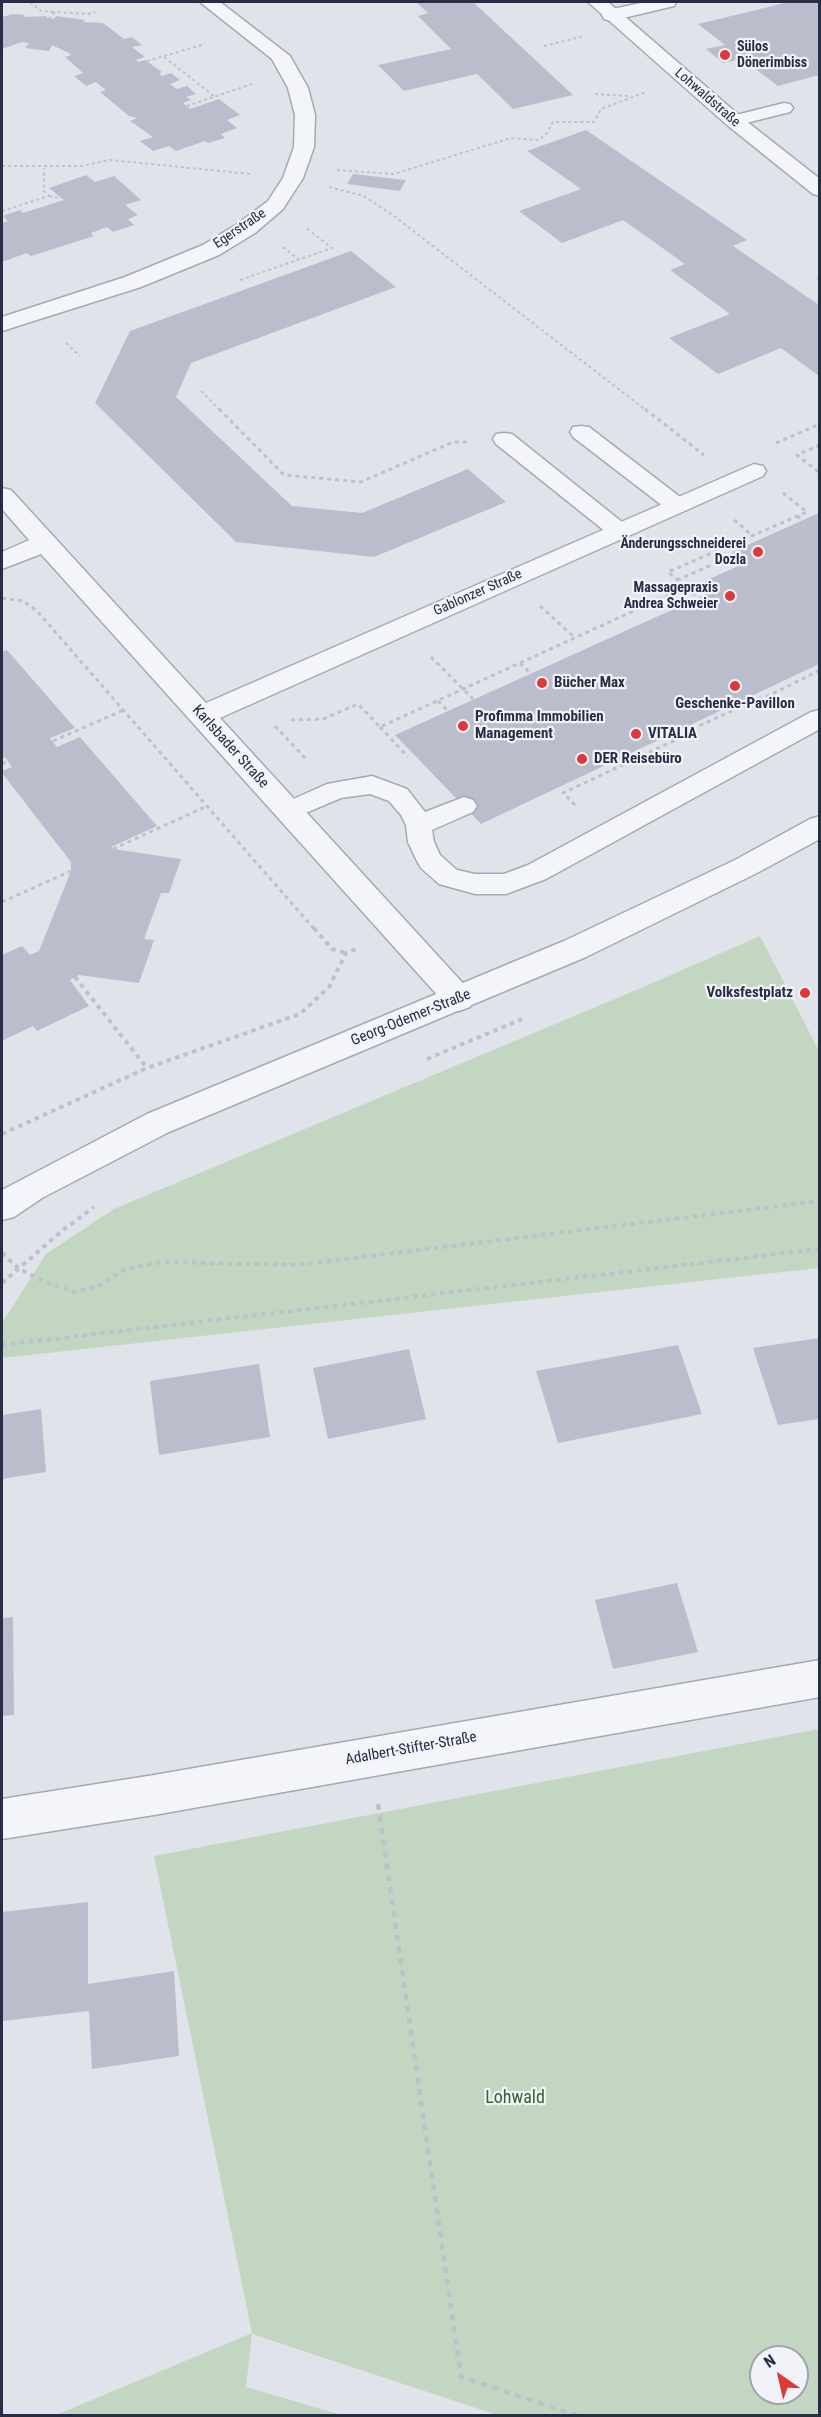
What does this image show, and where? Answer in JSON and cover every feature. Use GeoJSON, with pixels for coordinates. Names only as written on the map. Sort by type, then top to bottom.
{"type":"FeatureCollection","features":[{"type":"Feature","properties":{"kind":"street","name":"Egerstraße"},"geometry":{"type":"LineString","coordinates":[[2,324],[175,267],[211,250],[247,228],[276,205],[295,172],[304,147],[305,115],[298,88],[280,56],[249,30],[209,2]]}},
{"type":"Feature","properties":{"kind":"street"},"geometry":{"type":"LineString","coordinates":[[604,8],[667,2]]}},
{"type":"Feature","properties":{"kind":"street","name":"Lohwaldstraße"},"geometry":{"type":"LineString","coordinates":[[604,8],[734,121],[819,190]]}},
{"type":"Feature","properties":{"kind":"street","name":"Gablonzer Straße"},"geometry":{"type":"LineString","coordinates":[[202,716],[745,475]]}},
{"type":"Feature","properties":{"kind":"street","name":"Karlsbader Straße"},"geometry":{"type":"LineString","coordinates":[[2,495],[459,999]]}},
{"type":"Feature","properties":{"kind":"street"},"geometry":{"type":"LineString","coordinates":[[2,561],[45,543]]}},
{"type":"Feature","properties":{"kind":"street","name":"Georg-Odemer-Straße"},"geometry":{"type":"LineString","coordinates":[[2,1206],[59,1173],[158,1123],[459,999],[636,920],[746,867],[819,826]]}},
{"type":"Feature","properties":{"kind":"street","name":"Adalbert-Stifter-Straße"},"geometry":{"type":"LineString","coordinates":[[2,1819],[819,1678]]}},
{"type":"Feature","properties":{"kind":"lane"},"geometry":{"type":"LineString","coordinates":[[734,121],[784,108]]}},
{"type":"Feature","properties":{"kind":"lane"},"geometry":{"type":"LineString","coordinates":[[581,432],[676,505]]}},
{"type":"Feature","properties":{"kind":"lane"},"geometry":{"type":"LineString","coordinates":[[504,439],[619,531]]}},
{"type":"Feature","properties":{"kind":"lane"},"geometry":{"type":"LineString","coordinates":[[289,811],[336,790],[372,785],[398,795],[411,810],[419,825],[421,842],[430,861],[448,877],[475,884],[506,884],[537,872],[819,718]]}},
{"type":"Feature","properties":{"kind":"lane"},"geometry":{"type":"LineString","coordinates":[[419,825],[464,806]]}},
{"type":"Feature","properties":{"kind":"path"},"geometry":{"type":"LineString","coordinates":[[30,2],[41,11],[88,14],[95,12]]}},
{"type":"Feature","properties":{"kind":"path"},"geometry":{"type":"LineString","coordinates":[[50,19],[55,12]]}},
{"type":"Feature","properties":{"kind":"path"},"geometry":{"type":"LineString","coordinates":[[147,61],[249,30]]}},
{"type":"Feature","properties":{"kind":"path"},"geometry":{"type":"LineString","coordinates":[[544,46],[589,35]]}},
{"type":"Feature","properties":{"kind":"path"},"geometry":{"type":"LineString","coordinates":[[163,57],[215,97]]}},
{"type":"Feature","properties":{"kind":"path"},"geometry":{"type":"LineString","coordinates":[[187,106],[290,71]]}},
{"type":"Feature","properties":{"kind":"path"},"geometry":{"type":"LineString","coordinates":[[2,166],[44,168],[81,166],[110,160],[295,172],[394,174],[511,138],[539,140],[547,133],[553,122],[594,122],[601,109],[633,97],[595,94]]}},
{"type":"Feature","properties":{"kind":"path"},"geometry":{"type":"LineString","coordinates":[[44,168],[44,191],[49,196]]}},
{"type":"Feature","properties":{"kind":"path"},"geometry":{"type":"LineString","coordinates":[[295,172],[364,196],[745,475],[807,512],[668,572],[698,598]]}},
{"type":"Feature","properties":{"kind":"path"},"geometry":{"type":"LineString","coordinates":[[2,211],[49,196],[62,198]]}},
{"type":"Feature","properties":{"kind":"path"},"geometry":{"type":"LineString","coordinates":[[201,391],[284,475],[361,482],[453,442],[504,439]]}},
{"type":"Feature","properties":{"kind":"path"},"geometry":{"type":"LineString","coordinates":[[766,447],[819,424]]}},
{"type":"Feature","properties":{"kind":"path"},"geometry":{"type":"LineString","coordinates":[[819,445],[797,455],[819,473]]}},
{"type":"Feature","properties":{"kind":"path"},"geometry":{"type":"LineString","coordinates":[[797,516],[803,520]]}},
{"type":"Feature","properties":{"kind":"path"},"geometry":{"type":"LineString","coordinates":[[677,580],[819,518]]}},
{"type":"Feature","properties":{"kind":"path"},"geometry":{"type":"LineString","coordinates":[[734,520],[752,535]]}},
{"type":"Feature","properties":{"kind":"path"},"geometry":{"type":"LineString","coordinates":[[740,540],[747,545]]}},
{"type":"Feature","properties":{"kind":"path"},"geometry":{"type":"LineString","coordinates":[[289,720],[323,719],[358,704],[380,727],[686,587]]}},
{"type":"Feature","properties":{"kind":"path"},"geometry":{"type":"LineString","coordinates":[[2,598],[23,601],[37,611],[332,949],[346,953],[329,987],[300,1014],[147,1068],[2,1134]]}},
{"type":"Feature","properties":{"kind":"path"},"geometry":{"type":"LineString","coordinates":[[542,607],[575,638]]}},
{"type":"Feature","properties":{"kind":"path"},"geometry":{"type":"LineString","coordinates":[[433,660],[473,699]]}},
{"type":"Feature","properties":{"kind":"path"},"geometry":{"type":"LineString","coordinates":[[520,663],[531,674]]}},
{"type":"Feature","properties":{"kind":"path"},"geometry":{"type":"LineString","coordinates":[[684,736],[681,734],[819,670]]}},
{"type":"Feature","properties":{"kind":"path"},"geometry":{"type":"LineString","coordinates":[[765,696],[770,700]]}},
{"type":"Feature","properties":{"kind":"path"},"geometry":{"type":"LineString","coordinates":[[438,701],[448,711]]}},
{"type":"Feature","properties":{"kind":"path"},"geometry":{"type":"LineString","coordinates":[[53,741],[124,710]]}},
{"type":"Feature","properties":{"kind":"path"},"geometry":{"type":"LineString","coordinates":[[2,764],[8,761]]}},
{"type":"Feature","properties":{"kind":"path"},"geometry":{"type":"LineString","coordinates":[[562,786],[567,791]]}},
{"type":"Feature","properties":{"kind":"path"},"geometry":{"type":"LineString","coordinates":[[113,849],[207,806]]}},
{"type":"Feature","properties":{"kind":"path"},"geometry":{"type":"LineString","coordinates":[[2,902],[71,871]]}},
{"type":"Feature","properties":{"kind":"path"},"geometry":{"type":"LineString","coordinates":[[75,977],[147,1068]]}},
{"type":"Feature","properties":{"kind":"path"},"geometry":{"type":"LineString","coordinates":[[2,1253],[18,1268],[43,1281],[74,1292],[100,1285],[126,1269],[163,1262],[296,1265],[819,1201]]}},
{"type":"Feature","properties":{"kind":"path"},"geometry":{"type":"LineString","coordinates":[[2,1345],[819,1249]]}},
{"type":"Feature","properties":{"kind":"path"},"geometry":{"type":"LineString","coordinates":[[2,1283],[18,1268]]}},
{"type":"Feature","properties":{"kind":"path"},"geometry":{"type":"LineString","coordinates":[[371,1756],[461,2377],[579,2415]]}},
{"type":"Feature","properties":{"kind":"green space"},"geometry":{"type":"Polygon","coordinates":[[[760,936],[819,1051],[819,1268],[2,1358],[2,1323],[46,1254],[114,1209],[760,936]]]}},
{"type":"Feature","properties":{"kind":"green space","name":"Lohwald"},"geometry":{"type":"Polygon","coordinates":[[[819,1729],[819,2415],[497,2415],[252,2334],[246,2387],[342,2415],[56,2415],[252,2333],[154,1856],[819,1729]]]}},
{"type":"Feature","properties":{"kind":"building"},"geometry":{"type":"Polygon","coordinates":[[[416,2],[473,2],[573,95],[513,109],[477,74],[404,91],[378,65],[451,49],[418,16],[428,13],[416,2]]]}},
{"type":"Feature","properties":{"kind":"building"},"geometry":{"type":"Polygon","coordinates":[[[789,2],[819,2],[819,75],[778,86],[742,59],[723,63],[706,49],[725,45],[698,24],[789,2]]]}},
{"type":"Feature","properties":{"kind":"building"},"geometry":{"type":"Polygon","coordinates":[[[13,14],[25,15],[23,17],[47,16],[46,18],[54,19],[56,16],[85,20],[83,22],[103,23],[124,39],[132,37],[142,45],[132,47],[145,57],[136,60],[138,62],[145,60],[162,72],[159,73],[162,76],[171,73],[180,80],[170,84],[177,89],[187,86],[196,94],[186,97],[191,100],[183,103],[190,109],[219,99],[240,115],[227,120],[237,128],[221,134],[225,138],[208,143],[205,141],[176,151],[169,146],[153,151],[140,141],[153,137],[130,121],[137,118],[129,116],[100,92],[106,90],[96,82],[86,86],[74,76],[83,73],[65,57],[71,55],[69,53],[52,45],[49,51],[25,48],[29,43],[22,42],[2,49],[2,17],[13,14]]]}},
{"type":"Feature","properties":{"kind":"building"},"geometry":{"type":"Polygon","coordinates":[[[586,130],[747,240],[733,246],[819,305],[819,376],[781,348],[718,374],[669,338],[730,314],[670,270],[685,264],[623,220],[562,243],[519,211],[581,189],[527,151],[586,130]]]}},
{"type":"Feature","properties":{"kind":"building"},"geometry":{"type":"Polygon","coordinates":[[[353,174],[406,180],[400,191],[347,184],[353,174]]]}},
{"type":"Feature","properties":{"kind":"building"},"geometry":{"type":"Polygon","coordinates":[[[86,175],[95,182],[114,176],[141,200],[125,205],[138,215],[128,219],[134,225],[113,232],[107,227],[91,233],[94,236],[31,256],[27,253],[2,262],[2,223],[8,221],[3,216],[20,210],[23,213],[64,200],[49,188],[86,175]]]}},
{"type":"Feature","properties":{"kind":"building"},"geometry":{"type":"Polygon","coordinates":[[[351,251],[396,287],[191,363],[176,397],[292,506],[362,513],[468,469],[506,502],[374,557],[236,542],[95,403],[130,331],[351,251]]]}},
{"type":"Feature","properties":{"kind":"building"},"geometry":{"type":"Polygon","coordinates":[[[819,513],[819,664],[481,824],[395,735],[716,590],[705,581],[745,563],[732,552],[819,513]]]}},
{"type":"Feature","properties":{"kind":"building"},"geometry":{"type":"Polygon","coordinates":[[[7,650],[75,728],[50,738],[57,747],[80,737],[157,826],[111,847],[181,859],[169,893],[161,893],[144,939],[154,940],[139,983],[79,975],[70,980],[89,1006],[37,1031],[33,1026],[2,1041],[2,955],[22,946],[30,955],[39,951],[71,871],[71,862],[2,773],[12,767],[5,757],[2,759],[2,652],[7,650]]]}},
{"type":"Feature","properties":{"kind":"building"},"geometry":{"type":"Polygon","coordinates":[[[819,1338],[819,1419],[778,1425],[753,1348],[819,1338]]]}},
{"type":"Feature","properties":{"kind":"building"},"geometry":{"type":"Polygon","coordinates":[[[678,1345],[702,1414],[558,1443],[536,1371],[678,1345]]]}},
{"type":"Feature","properties":{"kind":"building"},"geometry":{"type":"Polygon","coordinates":[[[409,1349],[426,1419],[328,1439],[313,1368],[409,1349]]]}},
{"type":"Feature","properties":{"kind":"building"},"geometry":{"type":"Polygon","coordinates":[[[259,1364],[270,1437],[159,1455],[150,1381],[259,1364]]]}},
{"type":"Feature","properties":{"kind":"building"},"geometry":{"type":"Polygon","coordinates":[[[41,1409],[46,1472],[2,1479],[2,1415],[41,1409]]]}},
{"type":"Feature","properties":{"kind":"building"},"geometry":{"type":"Polygon","coordinates":[[[677,1583],[698,1652],[613,1669],[595,1600],[677,1583]]]}},
{"type":"Feature","properties":{"kind":"building"},"geometry":{"type":"Polygon","coordinates":[[[13,1617],[14,1715],[2,1716],[2,1618],[13,1617]]]}},
{"type":"Feature","properties":{"kind":"building"},"geometry":{"type":"Polygon","coordinates":[[[88,1902],[88,1984],[174,1971],[179,2056],[92,2069],[89,2011],[2,2021],[2,1912],[88,1902]]]}},
{"type":"Feature","properties":{"kind":"place","name":"Sülos Dönerimbiss"},"geometry":{"type":"Point","coordinates":[725,55]}},
{"type":"Feature","properties":{"kind":"place","name":"Änderungsschneiderei Dozla"},"geometry":{"type":"Point","coordinates":[758,552]}},
{"type":"Feature","properties":{"kind":"place","name":"Massagepraxis Andrea Schweier"},"geometry":{"type":"Point","coordinates":[730,596]}},
{"type":"Feature","properties":{"kind":"place","name":"Bücher Max"},"geometry":{"type":"Point","coordinates":[542,683]}},
{"type":"Feature","properties":{"kind":"place","name":"Geschenke-Pavillon"},"geometry":{"type":"Point","coordinates":[735,686]}},
{"type":"Feature","properties":{"kind":"place","name":"Profimma Immobilien Management"},"geometry":{"type":"Point","coordinates":[463,726]}},
{"type":"Feature","properties":{"kind":"place","name":"VITALIA"},"geometry":{"type":"Point","coordinates":[636,734]}},
{"type":"Feature","properties":{"kind":"place","name":"DER Reisebüro"},"geometry":{"type":"Point","coordinates":[582,759]}},
{"type":"Feature","properties":{"kind":"place","name":"Volksfestplatz"},"geometry":{"type":"Point","coordinates":[805,993]}}]}
